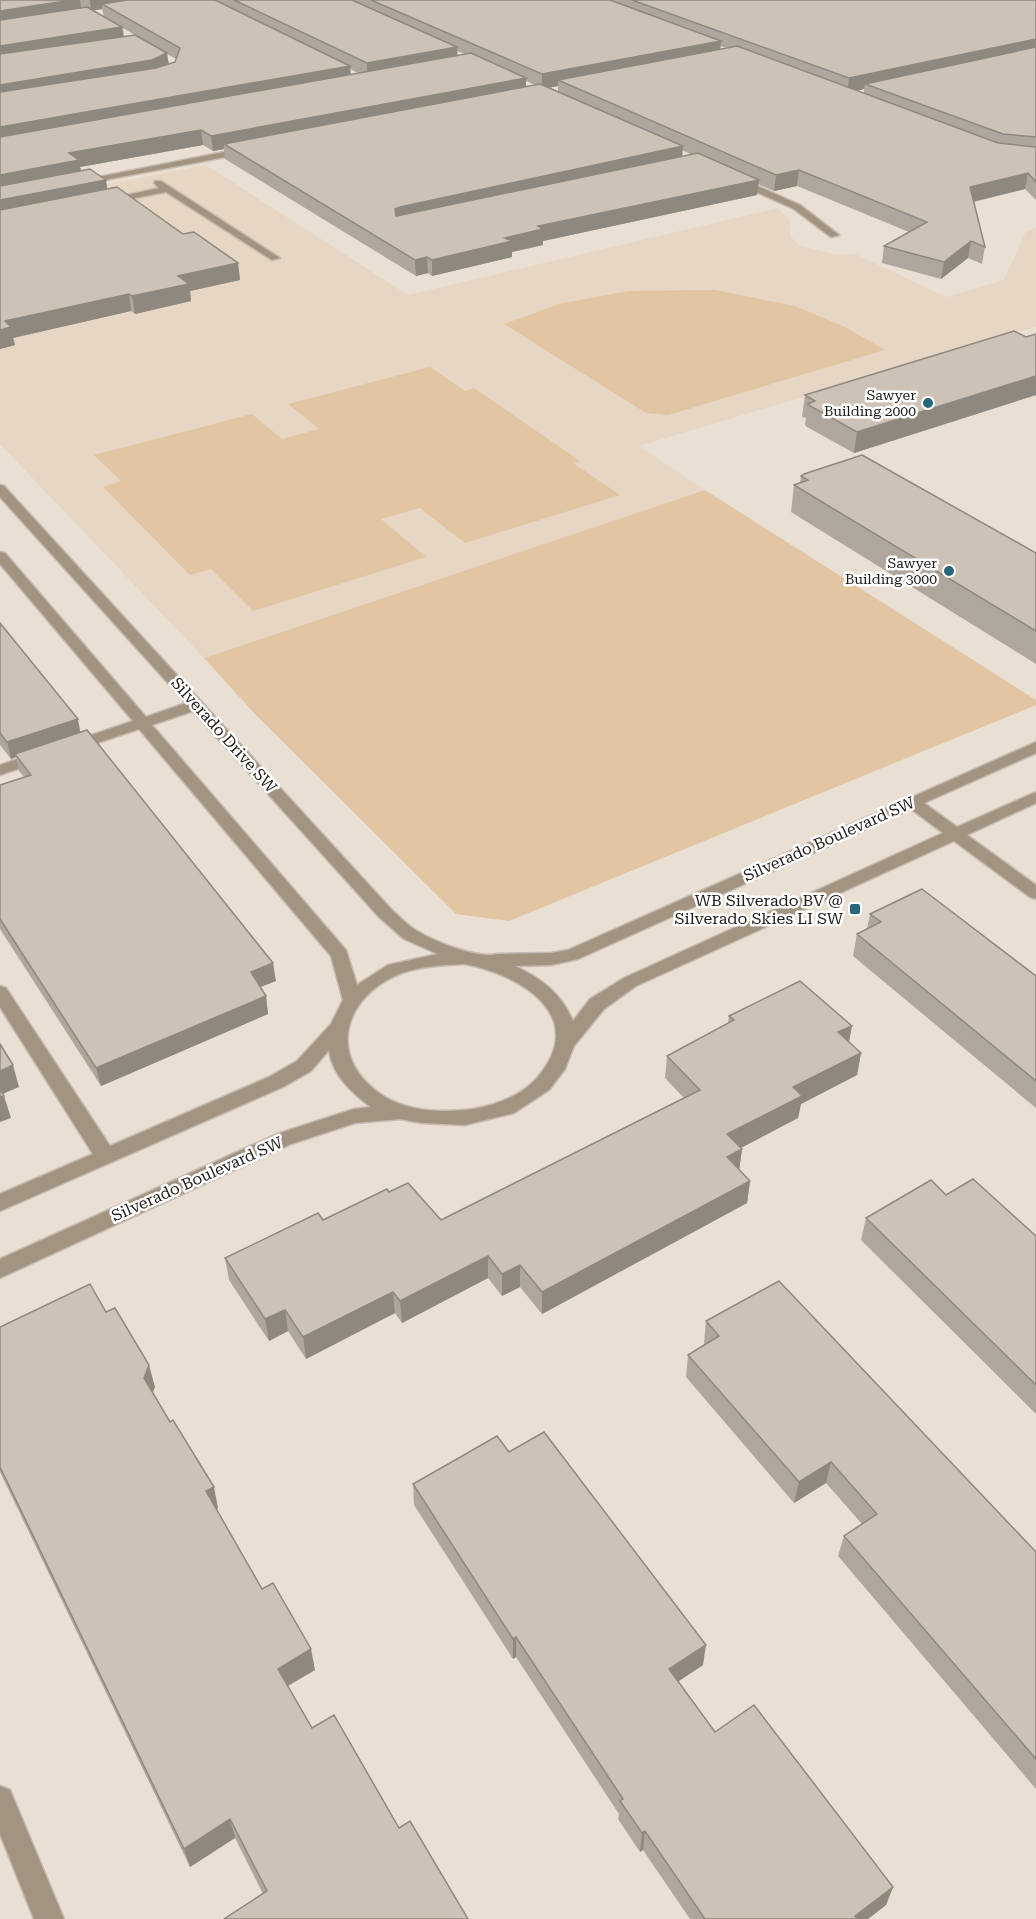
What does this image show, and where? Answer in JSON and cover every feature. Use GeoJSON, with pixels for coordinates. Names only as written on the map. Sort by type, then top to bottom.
{"type":"FeatureCollection","features":[{"type":"Feature","properties":{"kind":"street"},"geometry":{"type":"LineString","coordinates":[[70,184],[255,148]]}},
{"type":"Feature","properties":{"kind":"street"},"geometry":{"type":"LineString","coordinates":[[140,171],[275,258]]}},
{"type":"Feature","properties":{"kind":"street"},"geometry":{"type":"LineString","coordinates":[[728,176],[797,207],[834,235]]}},
{"type":"Feature","properties":{"kind":"street"},"geometry":{"type":"LineString","coordinates":[[89,204],[167,189]]}},
{"type":"Feature","properties":{"kind":"street","name":"Silverado Drive SW"},"geometry":{"type":"LineString","coordinates":[[0,489],[385,913],[410,936],[465,958]]}},
{"type":"Feature","properties":{"kind":"street"},"geometry":{"type":"LineString","coordinates":[[0,556],[340,954],[352,999]]}},
{"type":"Feature","properties":{"kind":"street"},"geometry":{"type":"LineString","coordinates":[[0,770],[196,705]]}},
{"type":"Feature","properties":{"kind":"street","name":"Silverado Boulevard SW"},"geometry":{"type":"LineString","coordinates":[[483,961],[551,959],[572,955],[1036,747]]}},
{"type":"Feature","properties":{"kind":"street"},"geometry":{"type":"LineString","coordinates":[[564,1045],[563,1022],[554,1001],[536,983],[512,969],[465,958],[432,959],[401,967],[373,980],[352,999],[342,1013],[337,1029],[337,1054],[349,1078],[371,1098],[401,1112],[446,1118],[473,1117],[507,1107],[535,1090],[555,1069],[564,1045],[597,1004],[630,982],[1036,797]]}},
{"type":"Feature","properties":{"kind":"street"},"geometry":{"type":"LineString","coordinates":[[912,802],[1036,893]]}},
{"type":"Feature","properties":{"kind":"street"},"geometry":{"type":"LineString","coordinates":[[0,992],[106,1156]]}},
{"type":"Feature","properties":{"kind":"street"},"geometry":{"type":"LineString","coordinates":[[0,1203],[276,1082],[304,1066],[337,1029]]}},
{"type":"Feature","properties":{"kind":"street","name":"Silverado Boulevard SW"},"geometry":{"type":"LineString","coordinates":[[0,1269],[316,1126],[354,1116],[401,1112]]}},
{"type":"Feature","properties":{"kind":"street"},"geometry":{"type":"LineString","coordinates":[[0,1800],[49,1919]]}},
{"type":"Feature","properties":{"kind":"shaded area"},"geometry":{"type":"Polygon","coordinates":[[[206,165],[408,295],[778,208],[790,221],[790,236],[800,246],[837,255],[855,254],[946,297],[1004,280],[1026,231],[1036,228],[1036,327],[639,446],[705,490],[204,658],[0,444],[0,205],[206,165]]]}},
{"type":"Feature","properties":{"kind":"shaded area"},"geometry":{"type":"Polygon","coordinates":[[[715,290],[795,306],[845,327],[885,350],[668,415],[646,413],[504,324],[559,304],[628,291],[715,290]]]}},
{"type":"Feature","properties":{"kind":"shaded area"},"geometry":{"type":"Polygon","coordinates":[[[430,367],[465,391],[474,388],[580,461],[573,463],[620,495],[465,543],[420,508],[381,519],[426,557],[253,611],[211,569],[190,575],[103,487],[121,481],[94,455],[252,414],[282,439],[319,429],[288,404],[430,367]]]}},
{"type":"Feature","properties":{"kind":"shaded area"},"geometry":{"type":"Polygon","coordinates":[[[705,490],[1036,700],[1036,705],[509,921],[456,914],[254,713],[204,658],[705,490]]]}},
{"type":"Feature","properties":{"kind":"building"},"geometry":{"type":"Polygon","coordinates":[[[0,0],[72,0],[0,11],[0,0]]]}},
{"type":"Feature","properties":{"kind":"building"},"geometry":{"type":"Polygon","coordinates":[[[127,0],[215,0],[350,66],[0,127],[0,92],[156,68],[175,62],[180,48],[102,4],[127,0]]]}},
{"type":"Feature","properties":{"kind":"building"},"geometry":{"type":"Polygon","coordinates":[[[234,0],[352,0],[457,47],[367,63],[234,0]]]}},
{"type":"Feature","properties":{"kind":"building"},"geometry":{"type":"Polygon","coordinates":[[[371,0],[610,0],[721,41],[542,74],[371,0]]]}},
{"type":"Feature","properties":{"kind":"building"},"geometry":{"type":"Polygon","coordinates":[[[632,0],[1036,0],[1036,39],[849,78],[632,0]]]}},
{"type":"Feature","properties":{"kind":"building"},"geometry":{"type":"Polygon","coordinates":[[[87,7],[122,27],[0,46],[0,20],[87,7]]]}},
{"type":"Feature","properties":{"kind":"building"},"geometry":{"type":"Polygon","coordinates":[[[135,35],[167,53],[152,60],[0,85],[0,54],[135,35]]]}},
{"type":"Feature","properties":{"kind":"building"},"geometry":{"type":"Polygon","coordinates":[[[737,46],[998,143],[1036,147],[1036,182],[1028,173],[970,187],[985,247],[971,241],[944,262],[884,246],[927,222],[799,170],[776,175],[558,80],[737,46]]]}},
{"type":"Feature","properties":{"kind":"building"},"geometry":{"type":"Polygon","coordinates":[[[1036,47],[1036,137],[1003,134],[865,84],[1036,47]]]}},
{"type":"Feature","properties":{"kind":"building"},"geometry":{"type":"Polygon","coordinates":[[[471,53],[526,78],[211,136],[201,130],[69,153],[79,160],[0,175],[0,137],[471,53]]]}},
{"type":"Feature","properties":{"kind":"building"},"geometry":{"type":"Polygon","coordinates":[[[540,84],[683,146],[400,207],[395,209],[396,216],[698,153],[759,180],[538,226],[543,229],[505,238],[512,241],[432,260],[427,257],[415,260],[224,144],[540,84]]]}},
{"type":"Feature","properties":{"kind":"building"},"geometry":{"type":"Polygon","coordinates":[[[90,169],[106,180],[0,200],[0,186],[90,169]]]}},
{"type":"Feature","properties":{"kind":"building"},"geometry":{"type":"Polygon","coordinates":[[[117,187],[183,234],[194,232],[238,263],[178,276],[189,284],[132,296],[129,294],[5,321],[11,327],[0,330],[0,210],[117,187]]]}},
{"type":"Feature","properties":{"kind":"building"},"geometry":{"type":"Polygon","coordinates":[[[1014,331],[1026,337],[1036,334],[1036,376],[857,432],[810,406],[808,404],[815,401],[805,395],[1014,331]]]}},
{"type":"Feature","properties":{"kind":"building"},"geometry":{"type":"Polygon","coordinates":[[[862,455],[1036,553],[1036,631],[794,485],[808,480],[801,476],[804,474],[862,455]]]}},
{"type":"Feature","properties":{"kind":"building"},"geometry":{"type":"Polygon","coordinates":[[[0,623],[78,719],[7,742],[0,733],[0,623]]]}},
{"type":"Feature","properties":{"kind":"building"},"geometry":{"type":"Polygon","coordinates":[[[87,730],[273,963],[251,972],[266,996],[96,1068],[0,919],[0,785],[31,775],[15,754],[87,730]]]}},
{"type":"Feature","properties":{"kind":"building"},"geometry":{"type":"Polygon","coordinates":[[[922,889],[1036,976],[1036,1081],[857,934],[881,922],[870,914],[922,889]]]}},
{"type":"Feature","properties":{"kind":"building"},"geometry":{"type":"Polygon","coordinates":[[[800,981],[852,1026],[838,1032],[861,1053],[793,1087],[802,1096],[727,1134],[742,1149],[727,1157],[750,1181],[542,1292],[520,1265],[502,1274],[488,1256],[400,1301],[393,1292],[303,1337],[285,1310],[265,1319],[225,1258],[318,1213],[323,1220],[387,1189],[389,1192],[408,1183],[441,1220],[700,1090],[667,1056],[734,1020],[729,1016],[800,981]]]}},
{"type":"Feature","properties":{"kind":"building"},"geometry":{"type":"Polygon","coordinates":[[[0,1044],[13,1065],[0,1071],[0,1044]]]}},
{"type":"Feature","properties":{"kind":"building"},"geometry":{"type":"Polygon","coordinates":[[[973,1179],[1036,1236],[1036,1385],[866,1218],[931,1180],[946,1195],[973,1179]]]}},
{"type":"Feature","properties":{"kind":"building"},"geometry":{"type":"Polygon","coordinates":[[[779,1281],[1036,1552],[1036,1759],[844,1536],[877,1514],[831,1462],[799,1482],[688,1355],[719,1336],[706,1321],[779,1281]]]}},
{"type":"Feature","properties":{"kind":"building"},"geometry":{"type":"Polygon","coordinates":[[[90,1284],[106,1312],[115,1308],[149,1365],[144,1378],[170,1422],[173,1420],[214,1487],[206,1491],[262,1589],[273,1583],[311,1649],[278,1669],[312,1728],[334,1715],[399,1828],[410,1821],[468,1919],[224,1919],[267,1891],[230,1819],[184,1849],[0,1467],[0,1327],[90,1284]]]}},
{"type":"Feature","properties":{"kind":"building"},"geometry":{"type":"Polygon","coordinates":[[[544,1432],[706,1645],[669,1669],[715,1732],[754,1705],[893,1887],[855,1916],[858,1919],[705,1919],[645,1831],[642,1833],[620,1801],[623,1799],[516,1637],[513,1639],[413,1484],[497,1436],[509,1452],[544,1432]]]}},
{"type":"Feature","properties":{"kind":"place","name":"Sawyer Building 2000"},"geometry":{"type":"Point","coordinates":[928,403]}},
{"type":"Feature","properties":{"kind":"place","name":"Sawyer Building 3000"},"geometry":{"type":"Point","coordinates":[949,571]}},
{"type":"Feature","properties":{"kind":"place","name":"WB Silverado BV @ Silverado Skies LI SW"},"geometry":{"type":"Point","coordinates":[855,909]}}]}
